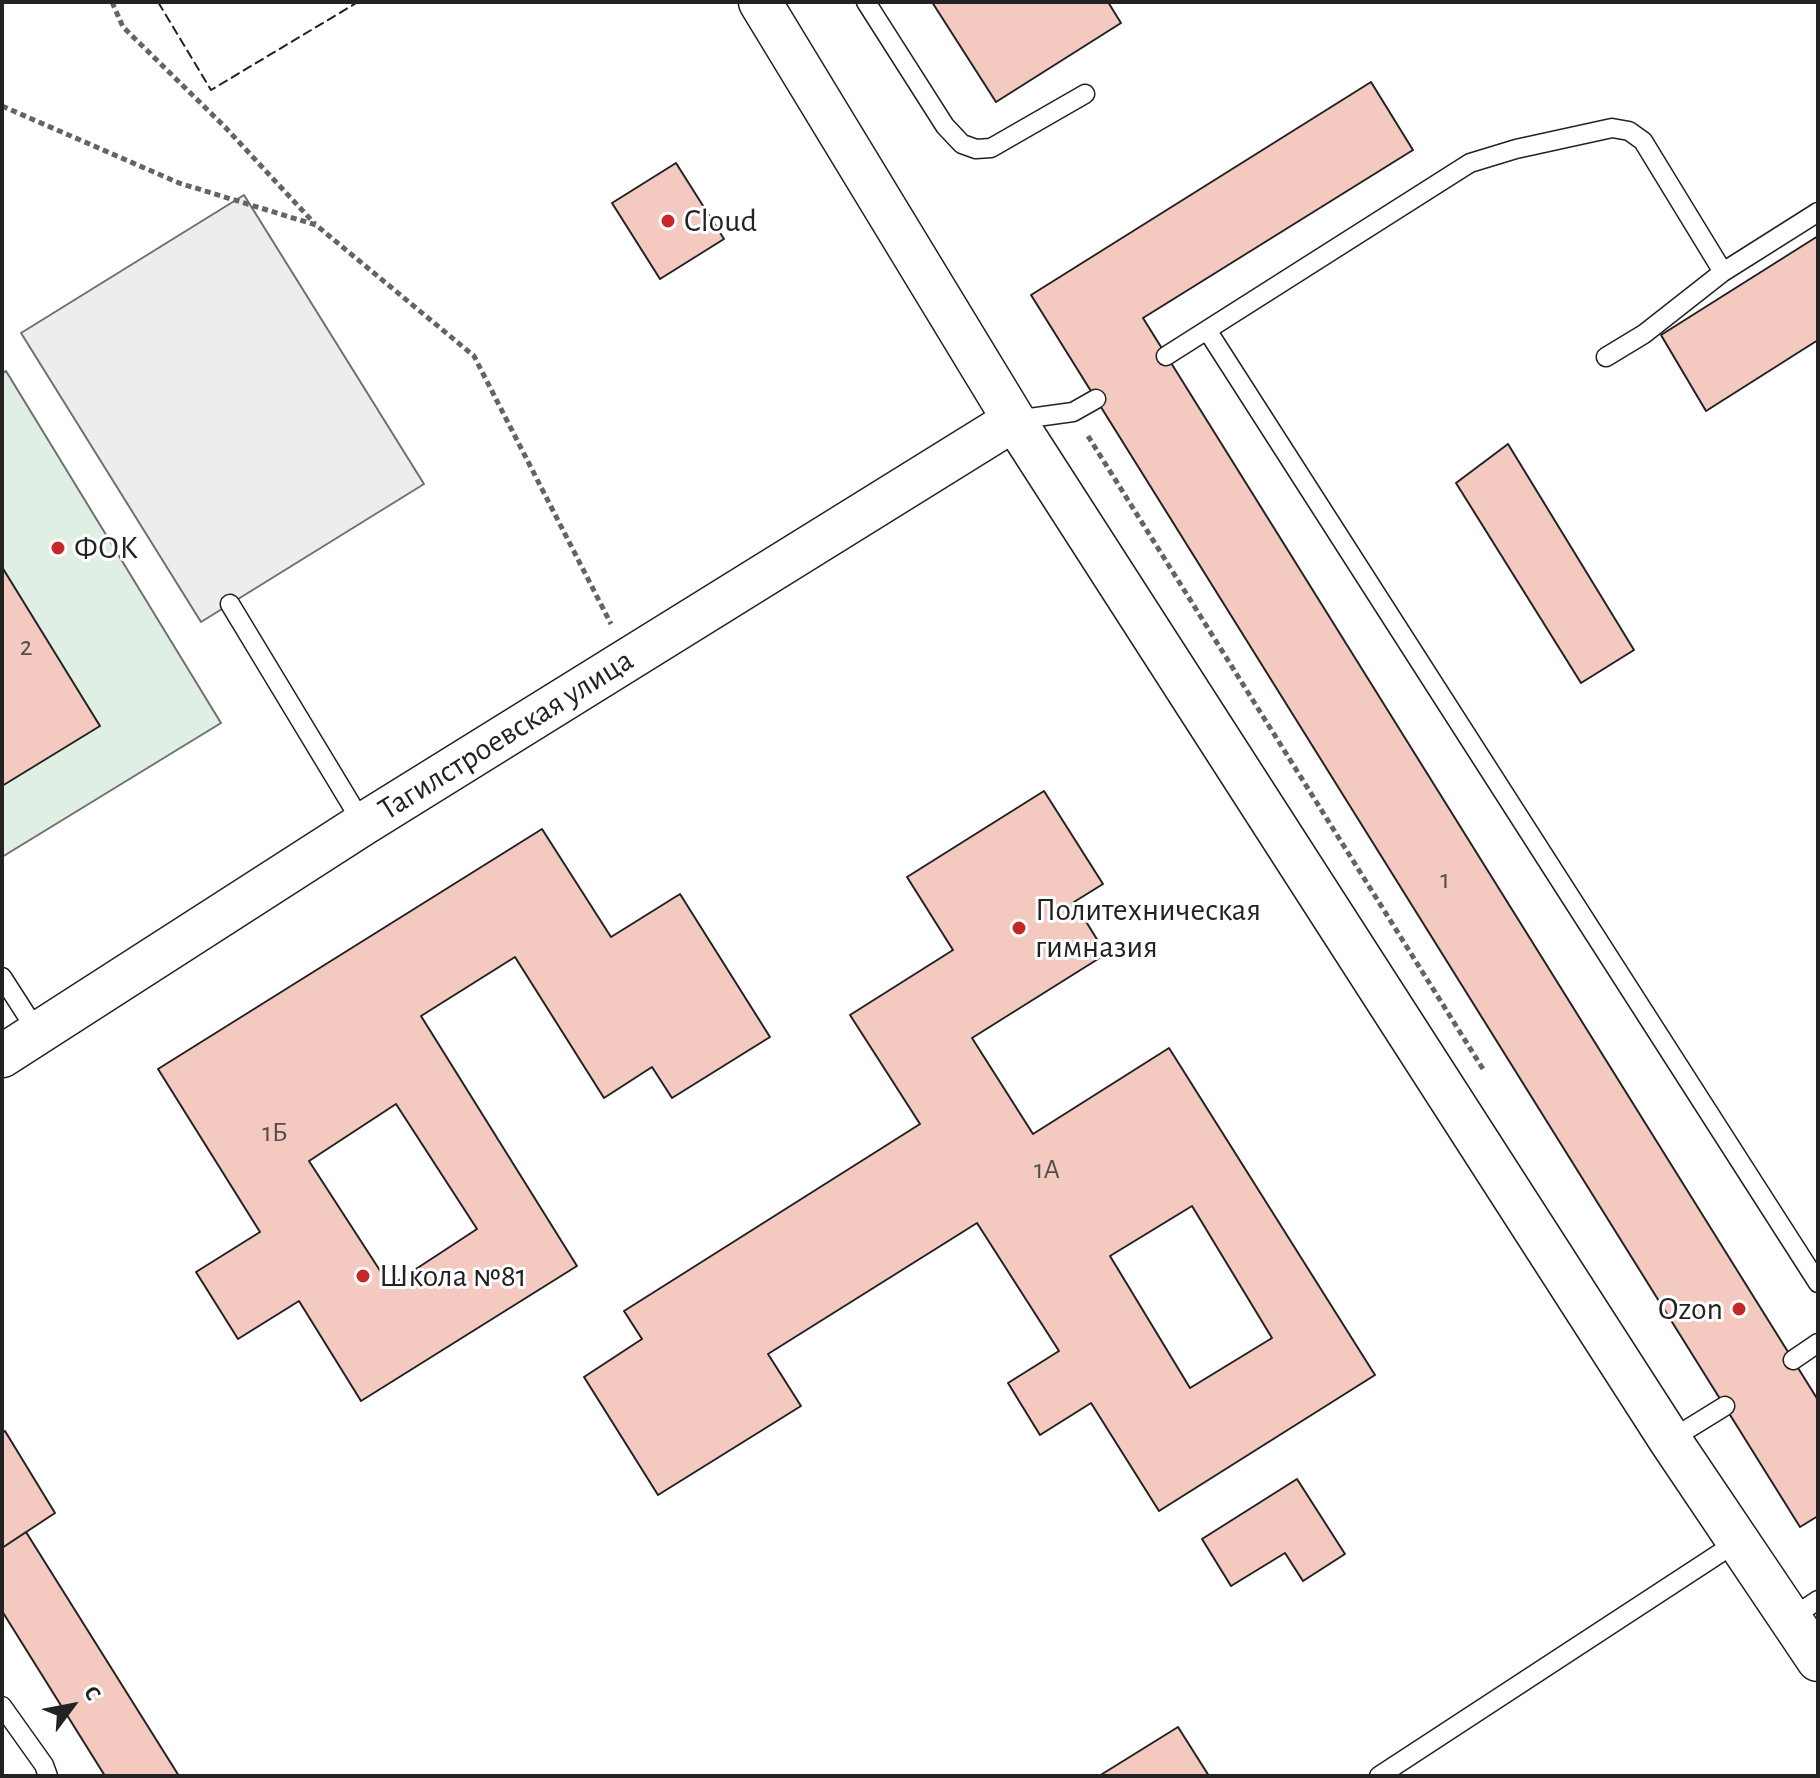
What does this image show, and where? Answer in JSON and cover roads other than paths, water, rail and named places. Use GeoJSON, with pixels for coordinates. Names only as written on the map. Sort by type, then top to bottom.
{"type":"FeatureCollection","features":[{"type":"Feature","properties":{"kind":"street"},"geometry":{"type":"LineString","coordinates":[[760,2],[1014,420],[1670,1440],[1737,1542],[1804,1609],[1818,1660]]}},
{"type":"Feature","properties":{"kind":"street","name":"Тагилстроевская улица"},"geometry":{"type":"LineString","coordinates":[[2,1056],[363,824],[1014,420]]}},
{"type":"Feature","properties":{"kind":"lane"},"geometry":{"type":"LineString","coordinates":[[866,2],[945,126],[962,144],[976,149],[991,148],[1085,94]]}},
{"type":"Feature","properties":{"kind":"lane"},"geometry":{"type":"LineString","coordinates":[[1166,356],[1470,163],[1492,154],[1612,128],[1629,131],[1643,141],[1723,272]]}},
{"type":"Feature","properties":{"kind":"lane"},"geometry":{"type":"LineString","coordinates":[[1606,357],[1644,334],[1723,272],[1818,212]]}},
{"type":"Feature","properties":{"kind":"lane"},"geometry":{"type":"LineString","coordinates":[[1207,330],[1818,1283]]}},
{"type":"Feature","properties":{"kind":"lane"},"geometry":{"type":"LineString","coordinates":[[1014,420],[1073,412],[1096,399]]}},
{"type":"Feature","properties":{"kind":"lane"},"geometry":{"type":"LineString","coordinates":[[230,604],[363,824]]}},
{"type":"Feature","properties":{"kind":"lane"},"geometry":{"type":"LineString","coordinates":[[2,977],[38,1033]]}},
{"type":"Feature","properties":{"kind":"lane"},"geometry":{"type":"LineString","coordinates":[[1793,1360],[1818,1343]]}},
{"type":"Feature","properties":{"kind":"lane"},"geometry":{"type":"LineString","coordinates":[[1670,1440],[1725,1406]]}},
{"type":"Feature","properties":{"kind":"lane"},"geometry":{"type":"LineString","coordinates":[[1379,1776],[1737,1542]]}},
{"type":"Feature","properties":{"kind":"lane"},"geometry":{"type":"LineString","coordinates":[[2,1706],[44,1765],[48,1776]]}},
{"type":"Feature","properties":{"kind":"place","name":"Cloud"},"geometry":{"type":"Point","coordinates":[668,221]}},
{"type":"Feature","properties":{"kind":"place","name":"ФОК"},"geometry":{"type":"Point","coordinates":[58,548]}},
{"type":"Feature","properties":{"kind":"place","name":"Политехническая гимназия"},"geometry":{"type":"Point","coordinates":[1019,928]}},
{"type":"Feature","properties":{"kind":"place","name":"Школа №81"},"geometry":{"type":"Point","coordinates":[363,1276]}},
{"type":"Feature","properties":{"kind":"place","name":"Ozon"},"geometry":{"type":"Point","coordinates":[1739,1309]}}]}
